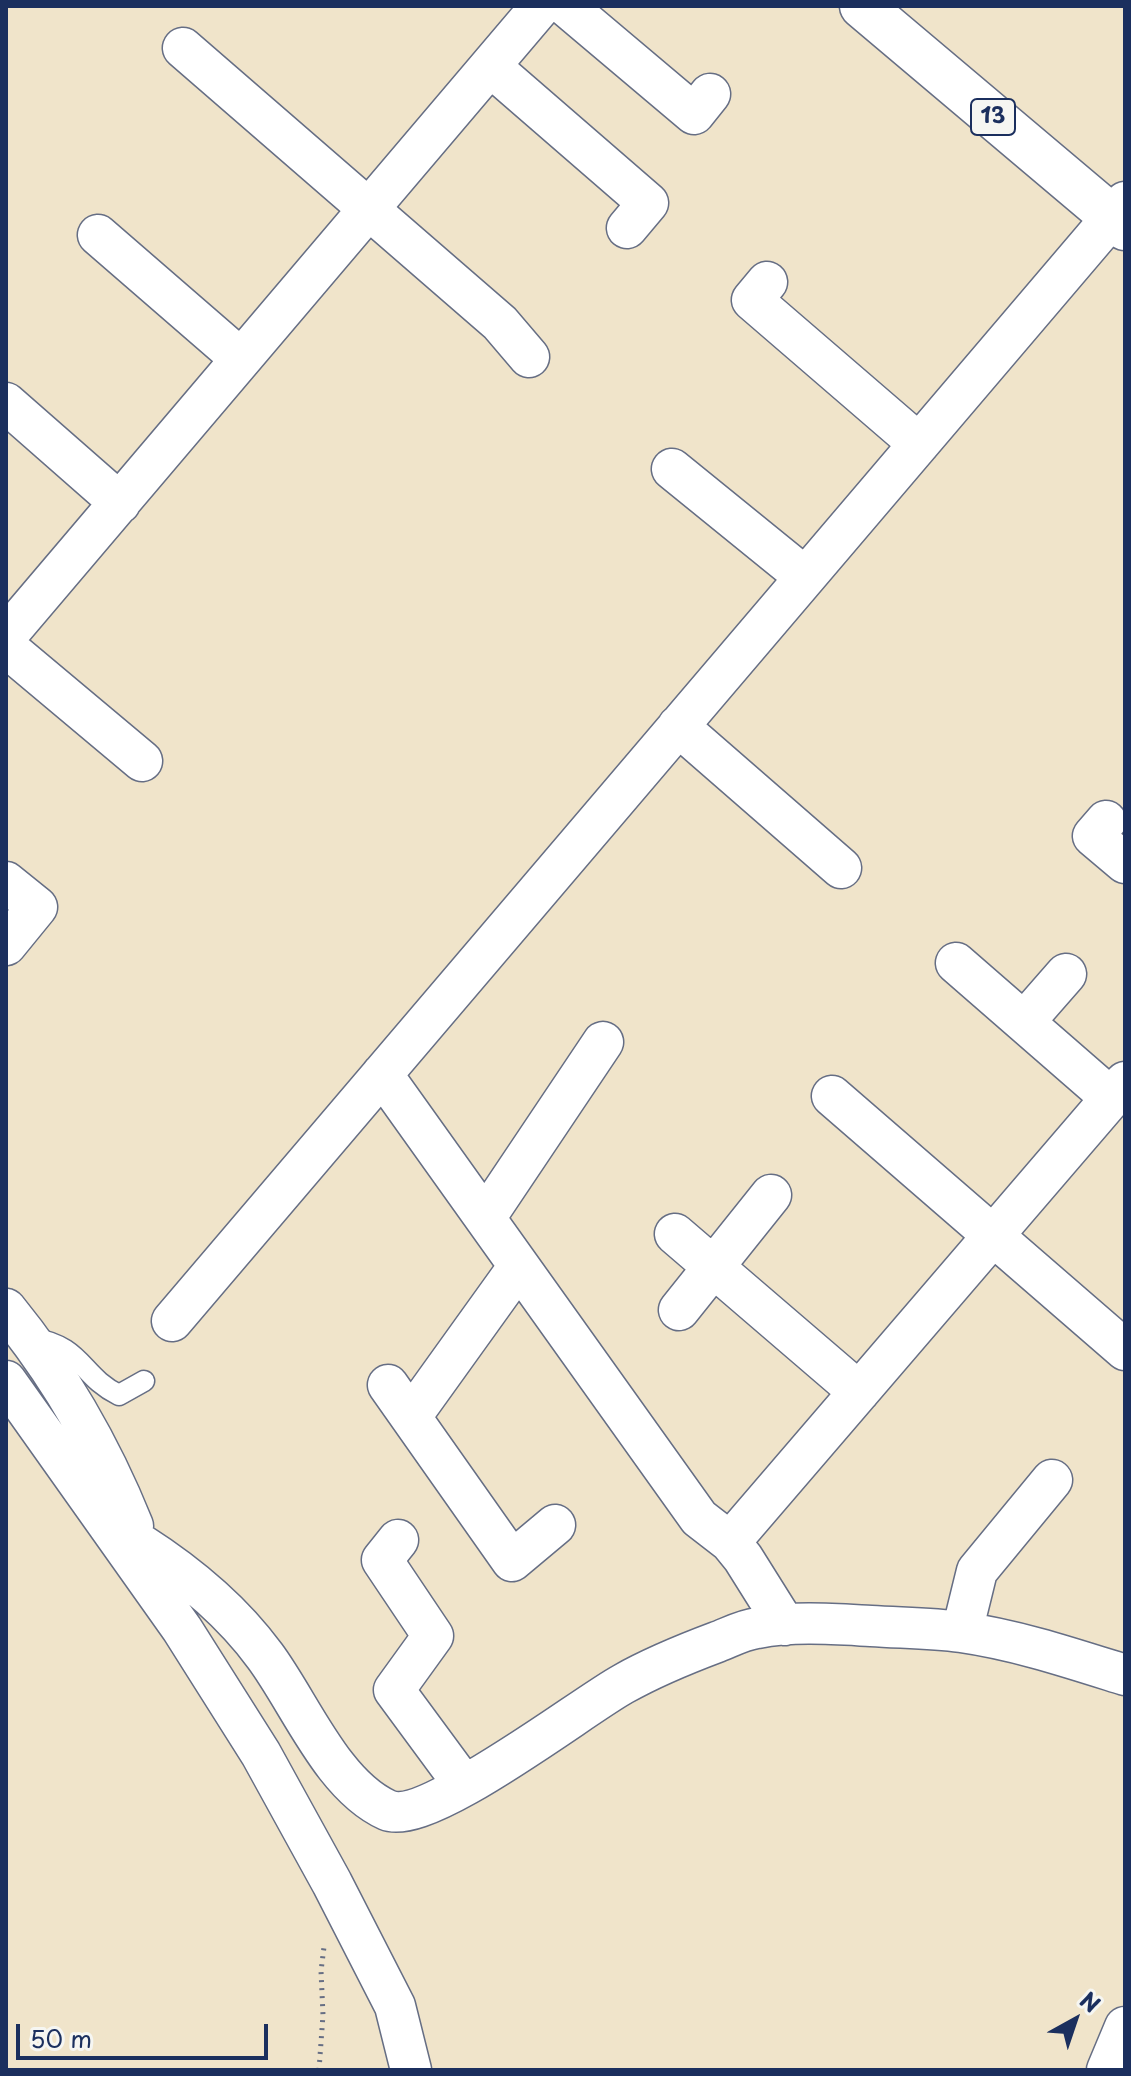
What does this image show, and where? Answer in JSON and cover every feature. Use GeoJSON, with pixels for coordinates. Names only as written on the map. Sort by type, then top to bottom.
{"type":"FeatureCollection","features":[{"type":"Feature","properties":{"kind":"main road","name":"13"},"geometry":{"type":"LineString","coordinates":[[862,6],[1121,216]]}},
{"type":"Feature","properties":{"kind":"street"},"geometry":{"type":"LineString","coordinates":[[6,636],[541,6]]}},
{"type":"Feature","properties":{"kind":"street"},"geometry":{"type":"LineString","coordinates":[[566,6],[694,114],[710,94]]}},
{"type":"Feature","properties":{"kind":"street"},"geometry":{"type":"LineString","coordinates":[[183,48],[500,323],[529,357]]}},
{"type":"Feature","properties":{"kind":"street"},"geometry":{"type":"LineString","coordinates":[[490,66],[648,203],[627,228]]}},
{"type":"Feature","properties":{"kind":"street"},"geometry":{"type":"LineString","coordinates":[[172,1321],[919,444],[1121,216]]}},
{"type":"Feature","properties":{"kind":"street"},"geometry":{"type":"LineString","coordinates":[[98,235],[241,359]]}},
{"type":"Feature","properties":{"kind":"street"},"geometry":{"type":"LineString","coordinates":[[767,282],[752,300],[919,444]]}},
{"type":"Feature","properties":{"kind":"street"},"geometry":{"type":"LineString","coordinates":[[6,403],[120,503]]}},
{"type":"Feature","properties":{"kind":"street"},"geometry":{"type":"LineString","coordinates":[[672,469],[805,577]]}},
{"type":"Feature","properties":{"kind":"street"},"geometry":{"type":"LineString","coordinates":[[6,647],[142,761]]}},
{"type":"Feature","properties":{"kind":"street"},"geometry":{"type":"LineString","coordinates":[[678,726],[841,868]]}},
{"type":"Feature","properties":{"kind":"street"},"geometry":{"type":"LineString","coordinates":[[1106,821],[1093,836],[1125,863]]}},
{"type":"Feature","properties":{"kind":"street"},"geometry":{"type":"LineString","coordinates":[[6,882],[37,907],[6,945]]}},
{"type":"Feature","properties":{"kind":"street"},"geometry":{"type":"LineString","coordinates":[[730,1542],[1118,1090],[1024,1022],[956,963]]}},
{"type":"Feature","properties":{"kind":"street"},"geometry":{"type":"LineString","coordinates":[[1024,1022],[1066,974]]}},
{"type":"Feature","properties":{"kind":"street"},"geometry":{"type":"LineString","coordinates":[[485,1218],[603,1042]]}},
{"type":"Feature","properties":{"kind":"street"},"geometry":{"type":"LineString","coordinates":[[382,1074],[699,1518],[730,1542],[743,1558],[785,1625]]}},
{"type":"Feature","properties":{"kind":"street"},"geometry":{"type":"LineString","coordinates":[[832,1096],[1125,1350]]}},
{"type":"Feature","properties":{"kind":"street"},"geometry":{"type":"LineString","coordinates":[[679,1310],[771,1195]]}},
{"type":"Feature","properties":{"kind":"street"},"geometry":{"type":"LineString","coordinates":[[675,1234],[859,1392]]}},
{"type":"Feature","properties":{"kind":"street"},"geometry":{"type":"LineString","coordinates":[[519,1266],[400,1400],[512,1561],[555,1525]]}},
{"type":"Feature","properties":{"kind":"street"},"geometry":{"type":"LineString","coordinates":[[18,1324],[67,1396],[96,1447],[134,1548],[168,1562],[237,1624],[264,1655],[352,1784],[390,1811],[406,1812],[442,1798],[512,1758],[574,1713],[624,1683],[754,1628],[815,1622],[962,1632],[1037,1648],[1125,1675]]}},
{"type":"Feature","properties":{"kind":"street"},"geometry":{"type":"LineString","coordinates":[[6,1381],[134,1548],[261,1754],[332,1883],[428,2070]]}},
{"type":"Feature","properties":{"kind":"street"},"geometry":{"type":"LineString","coordinates":[[962,1632],[977,1571],[1052,1480]]}},
{"type":"Feature","properties":{"kind":"street"},"geometry":{"type":"LineString","coordinates":[[398,1540],[382,1560],[433,1636],[394,1690],[464,1785]]}},
{"type":"Feature","properties":{"kind":"street"},"geometry":{"type":"LineString","coordinates":[[395,2006],[411,2070]]}},
{"type":"Feature","properties":{"kind":"street"},"geometry":{"type":"LineString","coordinates":[[1107,2070],[1125,2027]]}},
{"type":"Feature","properties":{"kind":"lane"},"geometry":{"type":"LineString","coordinates":[[18,1324],[68,1349],[105,1388],[119,1395],[144,1381]]}},
{"type":"Feature","properties":{"kind":"path"},"geometry":{"type":"LineString","coordinates":[[319,2070],[323,2015],[321,1971],[325,1942]]}}]}
